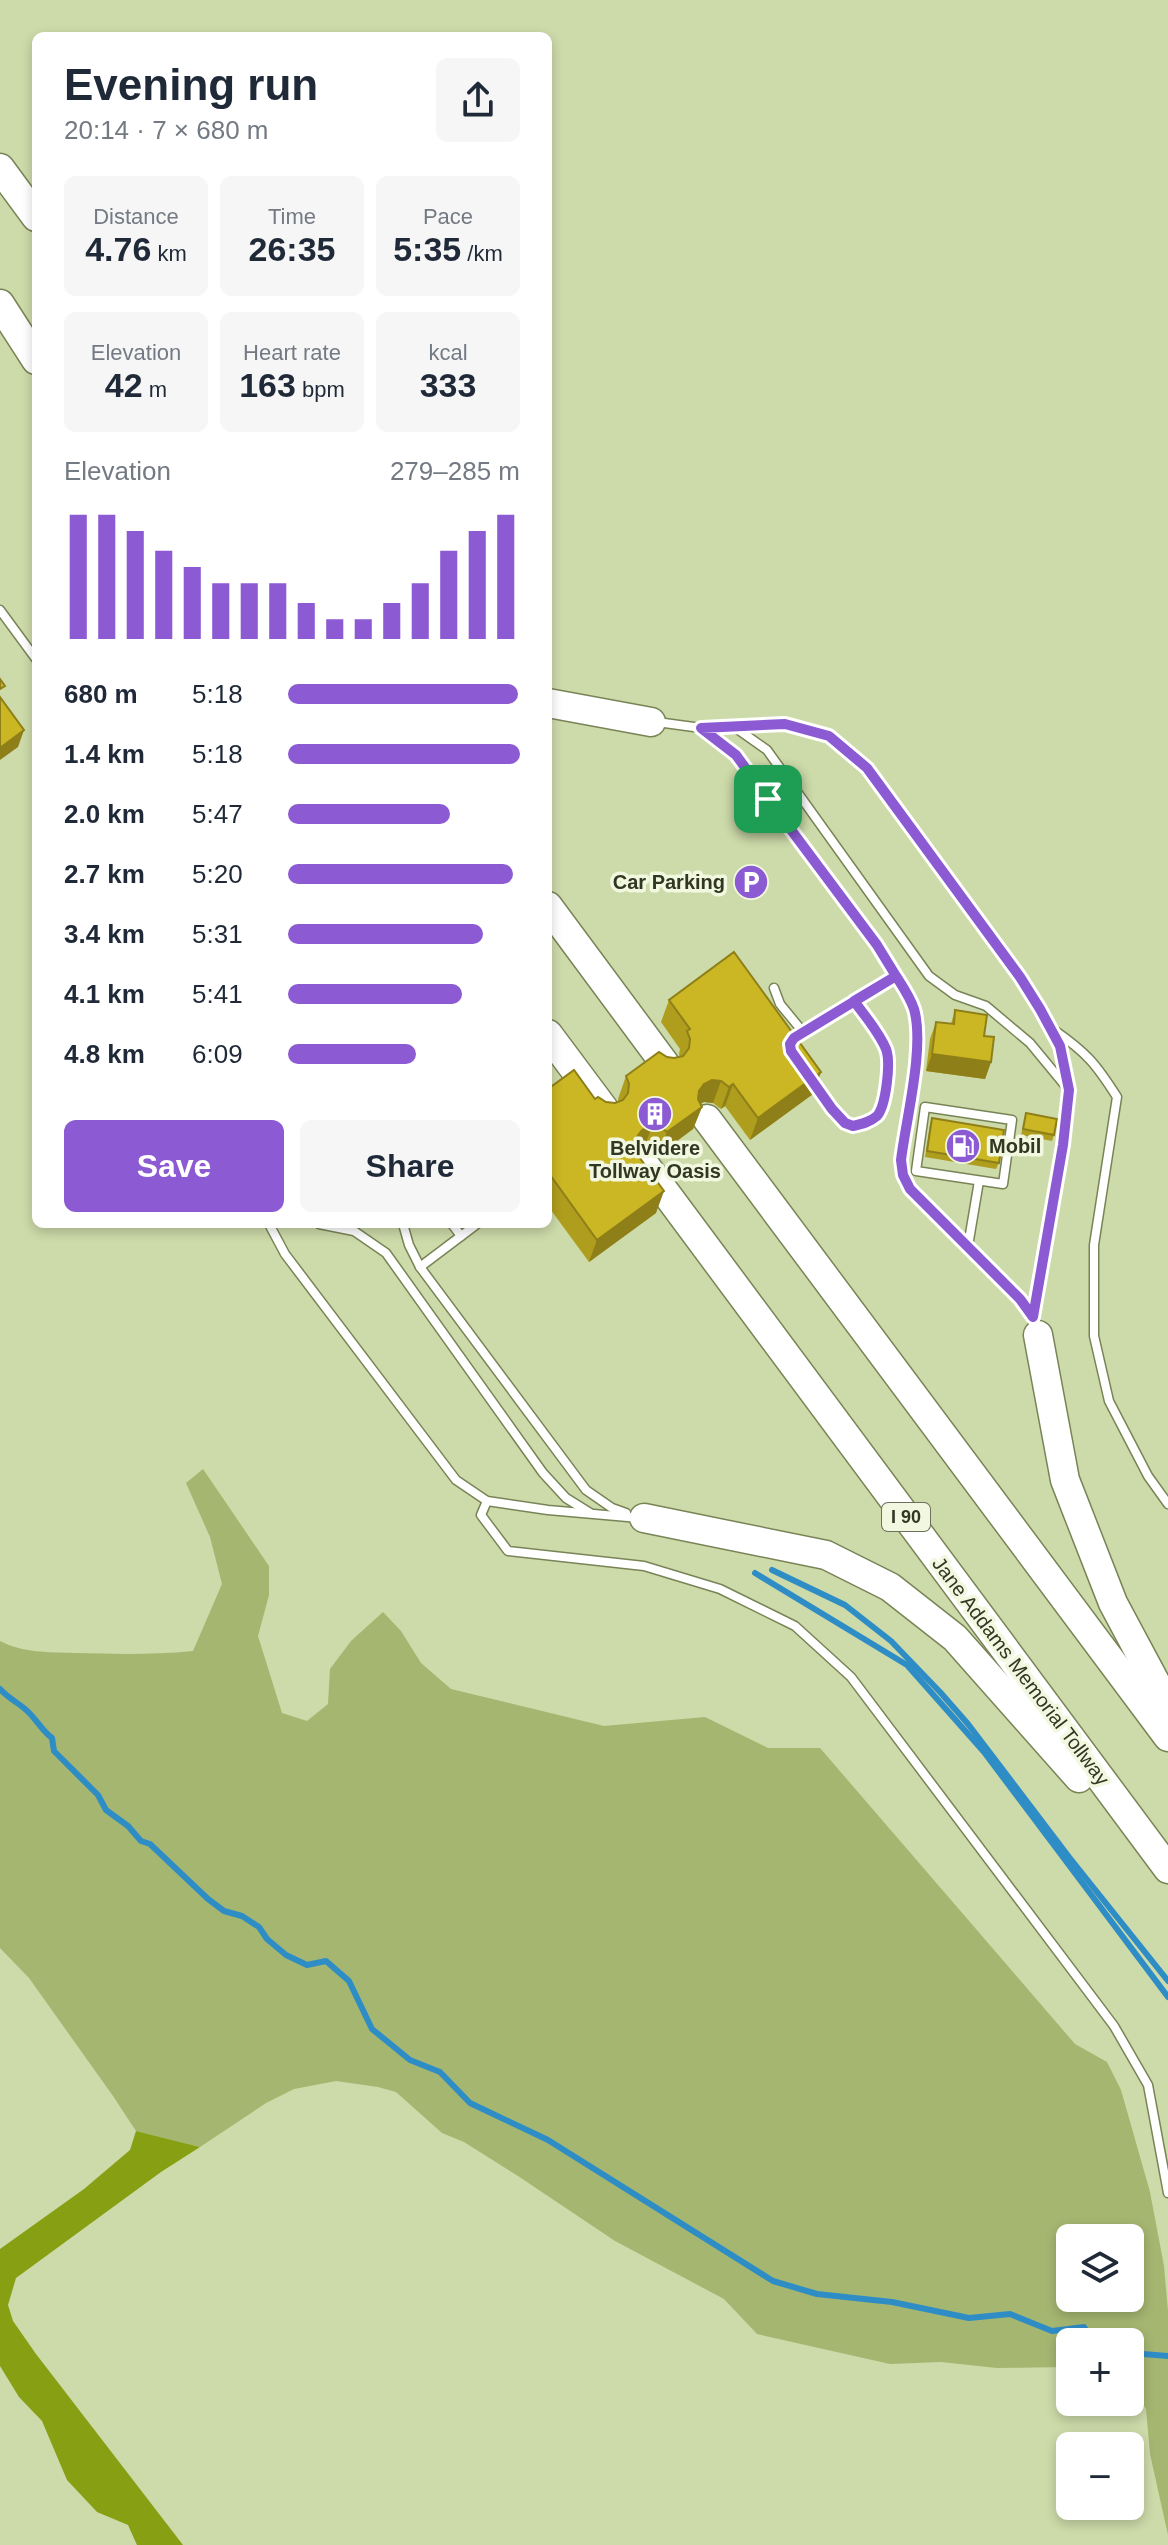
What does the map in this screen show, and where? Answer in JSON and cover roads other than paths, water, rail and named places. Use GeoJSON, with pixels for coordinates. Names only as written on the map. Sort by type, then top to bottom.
{"type":"FeatureCollection","features":[{"type":"Feature","properties":{"kind":"highway"},"geometry":{"type":"LineString","coordinates":[[0,167],[32,209]]}},
{"type":"Feature","properties":{"kind":"highway"},"geometry":{"type":"LineString","coordinates":[[0,295],[32,339]]}},
{"type":"Feature","properties":{"kind":"highway"},"geometry":{"type":"LineString","coordinates":[[0,304],[32,354]]}},
{"type":"Feature","properties":{"kind":"highway"},"geometry":{"type":"LineString","coordinates":[[552,704],[651,722]]}},
{"type":"Feature","properties":{"kind":"highway"},"geometry":{"type":"LineString","coordinates":[[552,911],[665,1064]]}},
{"type":"Feature","properties":{"kind":"highway"},"geometry":{"type":"LineString","coordinates":[[552,1039],[604,1109]]}},
{"type":"Feature","properties":{"kind":"highway"},"geometry":{"type":"LineString","coordinates":[[707,1119],[1168,1737]]}},
{"type":"Feature","properties":{"kind":"highway","name":"Jane Addams Memorial Tollway"},"geometry":{"type":"LineString","coordinates":[[645,1165],[1168,1869]]}},
{"type":"Feature","properties":{"kind":"highway"},"geometry":{"type":"LineString","coordinates":[[1036,1326],[1065,1480],[1113,1603],[1168,1706]]}},
{"type":"Feature","properties":{"kind":"highway"},"geometry":{"type":"LineString","coordinates":[[644,1518],[826,1555],[890,1587],[955,1638],[1017,1705],[1168,1883]]}},
{"type":"Feature","properties":{"kind":"lane"},"geometry":{"type":"LineString","coordinates":[[0,610],[32,654]]}},
{"type":"Feature","properties":{"kind":"lane"},"geometry":{"type":"LineString","coordinates":[[651,722],[701,728],[785,724],[829,736],[867,768],[1020,977],[1060,1046],[1069,1090],[1036,1326]]}},
{"type":"Feature","properties":{"kind":"lane"},"geometry":{"type":"LineString","coordinates":[[732,725],[767,750],[929,976],[955,995],[986,1006],[1030,1043],[1069,1090]]}},
{"type":"Feature","properties":{"kind":"lane"},"geometry":{"type":"LineString","coordinates":[[701,728],[736,755],[877,945],[910,999],[917,1025],[917,1052],[901,1160],[903,1175],[910,1189],[1020,1299],[1036,1326]]}},
{"type":"Feature","properties":{"kind":"lane"},"geometry":{"type":"LineString","coordinates":[[791,1051],[790,1044],[794,1038],[896,976]]}},
{"type":"Feature","properties":{"kind":"lane"},"geometry":{"type":"LineString","coordinates":[[774,988],[780,1004],[803,1032]]}},
{"type":"Feature","properties":{"kind":"lane"},"geometry":{"type":"LineString","coordinates":[[804,1071],[845,1123],[853,1126],[877,1116],[883,1103],[888,1053],[854,1001]]}},
{"type":"Feature","properties":{"kind":"lane"},"geometry":{"type":"LineString","coordinates":[[1050,1028],[1083,1050],[1117,1097],[1094,1245],[1094,1336],[1109,1401],[1148,1476],[1168,1504]]}},
{"type":"Feature","properties":{"kind":"lane"},"geometry":{"type":"LineString","coordinates":[[908,1105],[925,1107],[1012,1120],[1003,1184],[916,1171],[925,1107]]}},
{"type":"Feature","properties":{"kind":"lane"},"geometry":{"type":"LineString","coordinates":[[968,1246],[979,1181]]}},
{"type":"Feature","properties":{"kind":"lane"},"geometry":{"type":"LineString","coordinates":[[271,1228],[285,1254],[456,1480],[487,1501],[644,1518]]}},
{"type":"Feature","properties":{"kind":"lane"},"geometry":{"type":"LineString","coordinates":[[339,1228],[354,1231],[386,1253],[543,1473],[566,1498],[593,1514]]}},
{"type":"Feature","properties":{"kind":"lane"},"geometry":{"type":"LineString","coordinates":[[404,1228],[420,1267],[586,1490],[612,1508],[644,1518]]}},
{"type":"Feature","properties":{"kind":"lane"},"geometry":{"type":"LineString","coordinates":[[455,1228],[461,1236]]}},
{"type":"Feature","properties":{"kind":"lane"},"geometry":{"type":"LineString","coordinates":[[420,1267],[472,1228]]}},
{"type":"Feature","properties":{"kind":"lane"},"geometry":{"type":"LineString","coordinates":[[487,1501],[481,1515],[508,1551],[644,1566],[720,1589],[795,1626],[851,1677],[1114,2026],[1148,2085],[1168,2193]]}},
{"type":"Feature","properties":{"kind":"waterway"},"geometry":{"type":"LineString","coordinates":[[772,1570],[845,1605],[891,1641],[968,1724],[1168,1981]]}},
{"type":"Feature","properties":{"kind":"waterway"},"geometry":{"type":"LineString","coordinates":[[755,1573],[907,1665],[984,1752],[1168,1997]]}},
{"type":"Feature","properties":{"kind":"waterway"},"geometry":{"type":"LineString","coordinates":[[0,1689],[32,1716],[52,1738],[54,1751],[98,1795],[106,1810],[128,1826],[141,1841],[150,1844],[224,1911],[242,1916],[259,1927],[267,1939],[286,1955],[307,1965],[326,1961],[349,1981],[372,2029],[410,2060],[440,2072],[470,2103],[548,2140],[773,2281],[817,2294],[892,2302],[969,2318],[1010,2314],[1056,2330]]}},
{"type":"Feature","properties":{"kind":"waterway"},"geometry":{"type":"LineString","coordinates":[[1076,2328],[1085,2328]]}},
{"type":"Feature","properties":{"kind":"waterway"},"geometry":{"type":"LineString","coordinates":[[1144,2354],[1168,2356]]}},
{"type":"Feature","properties":{"kind":"place","name":"Car Parking"},"geometry":{"type":"Point","coordinates":[751,882]}},
{"type":"Feature","properties":{"kind":"place","name":"Belvidere Tollway Oasis"},"geometry":{"type":"Point","coordinates":[655,1114]}},
{"type":"Feature","properties":{"kind":"place","name":"Mobil"},"geometry":{"type":"Point","coordinates":[963,1146]}}]}
